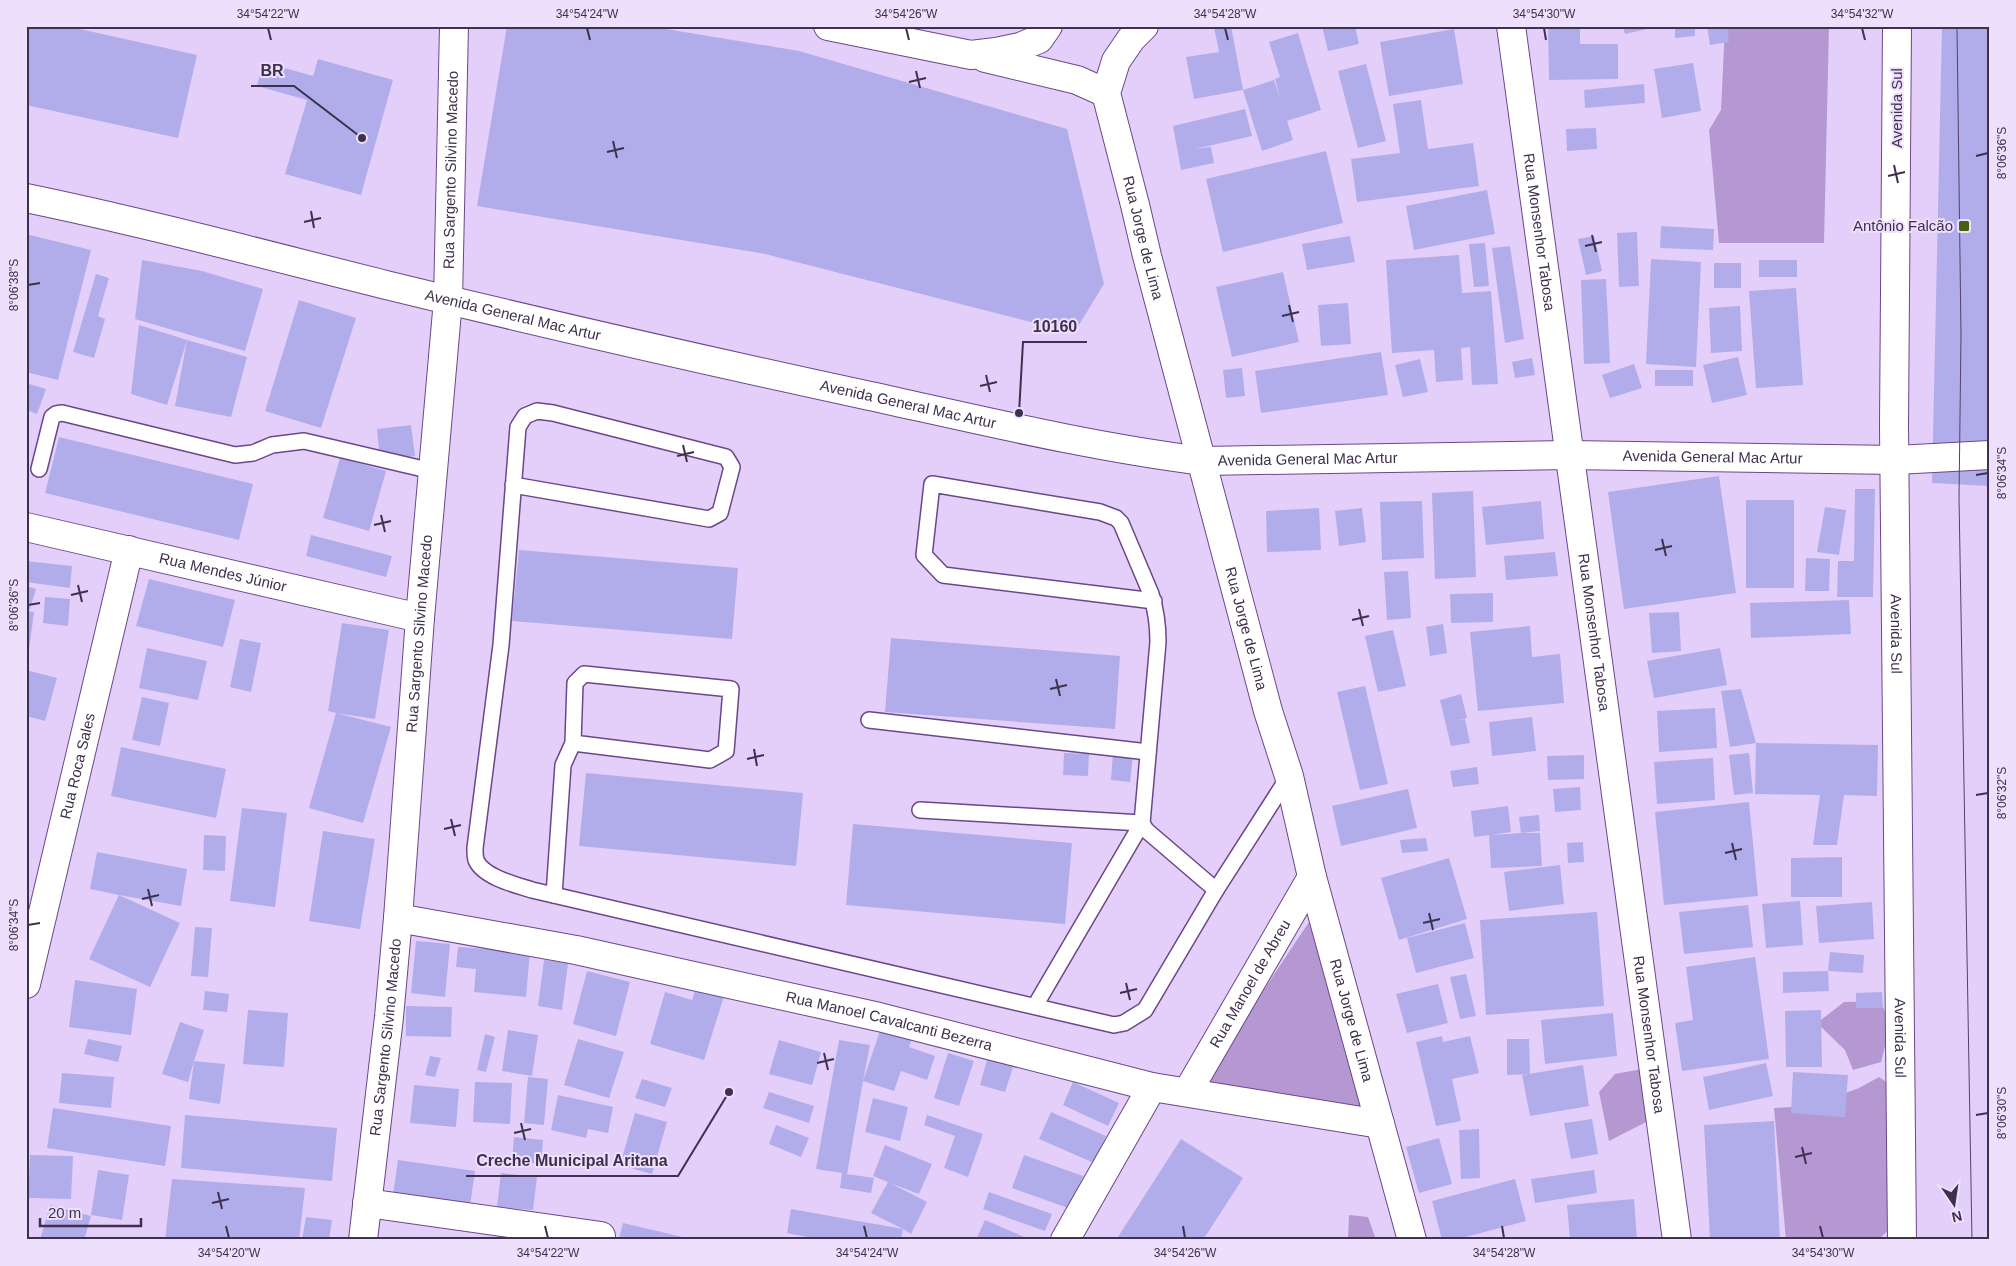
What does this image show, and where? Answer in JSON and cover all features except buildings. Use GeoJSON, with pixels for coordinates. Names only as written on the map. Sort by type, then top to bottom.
{"type":"FeatureCollection","features":[{"type":"Feature","properties":{"kind":"street","name":"Rua Sargento Silvino Macedo"},"geometry":{"type":"LineString","coordinates":[[363,1240],[389,1017],[398,918],[420,618],[448,300],[454,26]]}},
{"type":"Feature","properties":{"kind":"street"},"geometry":{"type":"LineString","coordinates":[[828,26],[971,55],[1070,78],[1106,93],[1116,61],[1131,38],[1144,26]]}},
{"type":"Feature","properties":{"kind":"street"},"geometry":{"type":"LineString","coordinates":[[971,55],[1020,47],[1039,38],[1048,26]]}},
{"type":"Feature","properties":{"kind":"street","name":"Rua Monsenhor Tabosa"},"geometry":{"type":"LineString","coordinates":[[1511,26],[1677,1240]]}},
{"type":"Feature","properties":{"kind":"street","name":"Avenida Sul"},"geometry":{"type":"LineString","coordinates":[[1897,26],[1894,426],[1896,460],[1902,1240]]}},
{"type":"Feature","properties":{"kind":"street","name":"Rua Jorge de Lima"},"geometry":{"type":"LineString","coordinates":[[1106,93],[1136,204],[1147,256],[1268,711],[1289,776],[1312,877],[1412,1240]]}},
{"type":"Feature","properties":{"kind":"street","name":"Avenida General Mac Artur"},"geometry":{"type":"LineString","coordinates":[[26,198],[120,218],[448,300],[698,358],[1056,437],[1144,454],[1203,461],[1569,455],[1896,460],[1990,455]]}},
{"type":"Feature","properties":{"kind":"street","name":"Rua Mendes Júnior"},"geometry":{"type":"LineString","coordinates":[[26,527],[420,618]]}},
{"type":"Feature","properties":{"kind":"street","name":"Rua Roca Sales"},"geometry":{"type":"LineString","coordinates":[[26,984],[129,550]]}},
{"type":"Feature","properties":{"kind":"street","name":"Rua Manoel de Abreu"},"geometry":{"type":"LineString","coordinates":[[1188,1091],[1312,877]]}},
{"type":"Feature","properties":{"kind":"street","name":"Rua Manoel Cavalcanti Bezerra"},"geometry":{"type":"LineString","coordinates":[[398,918],[576,950],[859,1013],[1152,1086],[1380,1124]]}},
{"type":"Feature","properties":{"kind":"street"},"geometry":{"type":"LineString","coordinates":[[1065,1240],[1152,1086]]}},
{"type":"Feature","properties":{"kind":"street"},"geometry":{"type":"LineString","coordinates":[[367,1203],[600,1238]]}},
{"type":"Feature","properties":{"kind":"lane"},"geometry":{"type":"LineString","coordinates":[[513,485],[709,519],[720,513],[732,467],[726,457],[553,413],[537,411],[525,416],[518,426],[513,485],[501,645],[475,848],[476,860],[485,872],[510,883],[554,895],[1035,1006],[1114,1024],[1124,1023],[1145,1010],[1216,890],[1289,776]]}},
{"type":"Feature","properties":{"kind":"lane"},"geometry":{"type":"LineString","coordinates":[[39,469],[52,417],[62,413],[235,455],[253,453],[272,445],[304,441],[432,471]]}},
{"type":"Feature","properties":{"kind":"lane"},"geometry":{"type":"LineString","coordinates":[[1035,1006],[1142,823],[1158,642],[1158,624],[1154,601],[1125,530],[1116,518],[1100,512],[932,484],[924,554],[943,575],[1154,601]]}},
{"type":"Feature","properties":{"kind":"lane"},"geometry":{"type":"LineString","coordinates":[[554,895],[563,765],[573,743],[575,684],[584,674],[731,690],[726,751],[710,760],[573,743]]}},
{"type":"Feature","properties":{"kind":"lane"},"geometry":{"type":"LineString","coordinates":[[869,720],[1148,752]]}},
{"type":"Feature","properties":{"kind":"lane"},"geometry":{"type":"LineString","coordinates":[[920,810],[1142,823]]}},
{"type":"Feature","properties":{"kind":"lane"},"geometry":{"type":"LineString","coordinates":[[1142,823],[1146,830],[1216,890]]}},
{"type":"Feature","properties":{"kind":"shaded area"},"geometry":{"type":"Polygon","coordinates":[[[1725,26],[1829,26],[1824,243],[1719,243],[1709,130],[1721,110],[1725,26]]]}},
{"type":"Feature","properties":{"kind":"shaded area"},"geometry":{"type":"Polygon","coordinates":[[[1313,916],[1366,1111],[1201,1084],[1313,916]]]}},
{"type":"Feature","properties":{"kind":"shaded area"},"geometry":{"type":"Polygon","coordinates":[[[1880,1001],[1891,1024],[1881,1062],[1853,1070],[1845,1050],[1817,1023],[1844,1002],[1880,1001]]]}},
{"type":"Feature","properties":{"kind":"shaded area"},"geometry":{"type":"Polygon","coordinates":[[[1642,1069],[1651,1102],[1646,1122],[1609,1141],[1599,1092],[1615,1074],[1642,1069]]]}},
{"type":"Feature","properties":{"kind":"shaded area"},"geometry":{"type":"Polygon","coordinates":[[[1879,1077],[1895,1088],[1897,1222],[1878,1240],[1786,1240],[1774,1108],[1811,1106],[1859,1088],[1879,1077]]]}},
{"type":"Feature","properties":{"kind":"shaded area"},"geometry":{"type":"Polygon","coordinates":[[[1349,1215],[1368,1217],[1376,1240],[1348,1240],[1349,1215]]]}},
{"type":"Feature","properties":{"kind":"tram line"},"geometry":{"type":"LineString","coordinates":[[1957,26],[1961,335],[1959,498],[1972,1240]]}},
{"type":"Feature","properties":{"kind":"railway"},"geometry":{"type":"LineString","coordinates":[[1990,486],[1990,509]]}},
{"type":"Feature","properties":{"kind":"place","name":"BR"},"geometry":{"type":"Point","coordinates":[362,138]}},
{"type":"Feature","properties":{"kind":"place","name":"Antônio Falcão"},"geometry":{"type":"Point","coordinates":[1964,226]}},
{"type":"Feature","properties":{"kind":"place","name":"10160"},"geometry":{"type":"Point","coordinates":[1019,413]}},
{"type":"Feature","properties":{"kind":"place","name":"Creche Municipal Aritana"},"geometry":{"type":"Point","coordinates":[729,1092]}}]}
